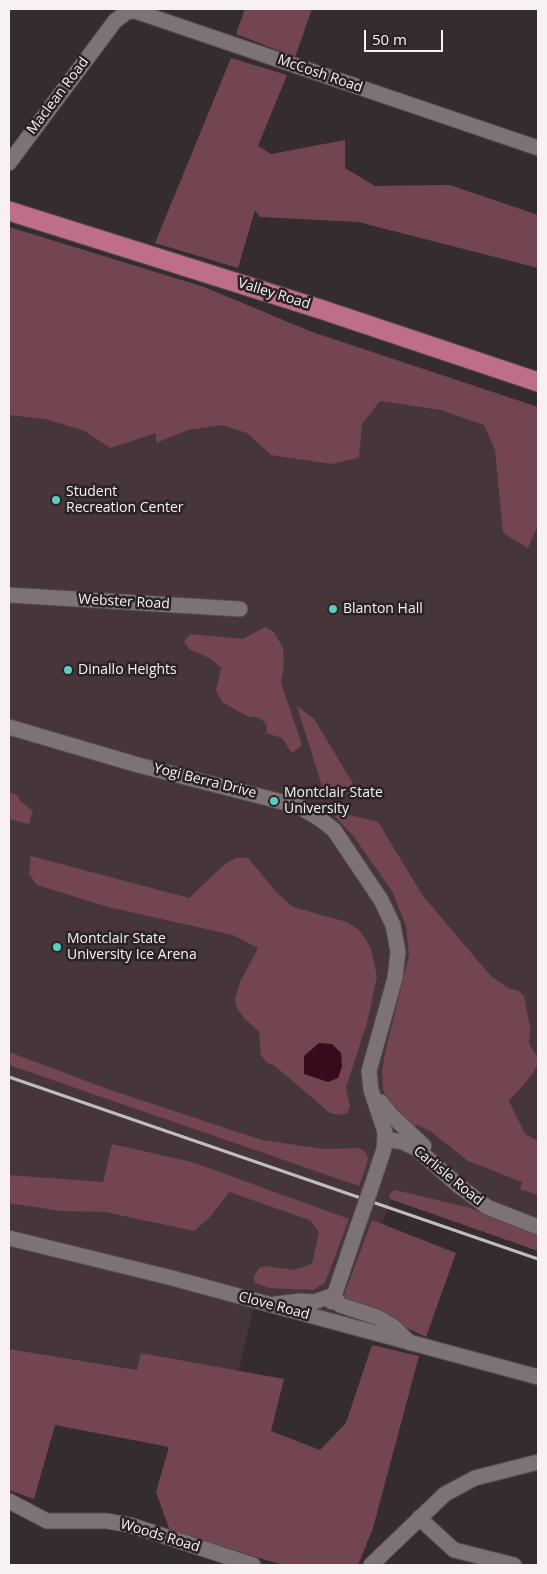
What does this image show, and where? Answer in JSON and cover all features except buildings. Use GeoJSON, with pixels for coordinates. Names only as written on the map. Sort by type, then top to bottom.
{"type":"FeatureCollection","features":[{"type":"Feature","properties":{"kind":"main road","name":"Valley Road"},"geometry":{"type":"LineString","coordinates":[[9,210],[320,309],[538,382]]}},
{"type":"Feature","properties":{"kind":"street","name":"McCosh Road"},"geometry":{"type":"LineString","coordinates":[[108,30],[120,16],[135,11],[538,148]]}},
{"type":"Feature","properties":{"kind":"street","name":"Maclean Road"},"geometry":{"type":"LineString","coordinates":[[9,163],[108,30]]}},
{"type":"Feature","properties":{"kind":"street","name":"Webster Road"},"geometry":{"type":"LineString","coordinates":[[9,595],[240,609]]}},
{"type":"Feature","properties":{"kind":"street","name":"Yogi Berra Drive"},"geometry":{"type":"LineString","coordinates":[[9,727],[138,765],[290,803],[307,810],[325,822],[337,835],[381,900],[396,938],[398,952],[397,970],[371,1056],[370,1080],[384,1124],[385,1139]]}},
{"type":"Feature","properties":{"kind":"street"},"geometry":{"type":"LineString","coordinates":[[370,1080],[377,1096],[391,1115],[448,1167],[457,1184]]}},
{"type":"Feature","properties":{"kind":"street"},"geometry":{"type":"LineString","coordinates":[[326,1320],[371,1188],[385,1139]]}},
{"type":"Feature","properties":{"kind":"street","name":"Carlisle Road"},"geometry":{"type":"LineString","coordinates":[[385,1139],[410,1144],[487,1207],[538,1227]]}},
{"type":"Feature","properties":{"kind":"street","name":"Clove Road"},"geometry":{"type":"LineString","coordinates":[[9,1238],[172,1278],[538,1377]]}},
{"type":"Feature","properties":{"kind":"street"},"geometry":{"type":"LineString","coordinates":[[269,1305],[300,1301],[314,1302],[334,1295]]}},
{"type":"Feature","properties":{"kind":"street"},"geometry":{"type":"LineString","coordinates":[[334,1295],[340,1305],[377,1317],[394,1327],[411,1343]]}},
{"type":"Feature","properties":{"kind":"street"},"geometry":{"type":"LineString","coordinates":[[371,1565],[445,1494],[496,1472],[538,1462]]}},
{"type":"Feature","properties":{"kind":"street","name":"Woods Road"},"geometry":{"type":"LineString","coordinates":[[9,1501],[47,1521],[107,1521],[130,1525],[253,1565]]}},
{"type":"Feature","properties":{"kind":"street"},"geometry":{"type":"LineString","coordinates":[[419,1518],[454,1550],[514,1565]]}},
{"type":"Feature","properties":{"kind":"shaded area"},"geometry":{"type":"Polygon","coordinates":[[[245,9],[312,9],[295,57],[236,34],[245,9]]]}},
{"type":"Feature","properties":{"kind":"shaded area"},"geometry":{"type":"Polygon","coordinates":[[[231,58],[287,75],[258,146],[271,154],[345,140],[345,168],[375,186],[450,185],[538,215],[538,268],[358,222],[260,217],[255,210],[238,268],[155,243],[231,58]]]}},
{"type":"Feature","properties":{"kind":"shaded area","name":"Montclair State University"},"geometry":{"type":"Polygon","coordinates":[[[9,227],[204,287],[312,332],[538,407],[538,1243],[393,1194],[347,1321],[256,1297],[238,1372],[141,1353],[137,1370],[9,1349],[9,227]]]}},
{"type":"Feature","properties":{"kind":"shaded area"},"geometry":{"type":"Polygon","coordinates":[[[9,227],[204,287],[312,332],[538,407],[538,525],[528,548],[503,533],[495,450],[484,425],[441,410],[380,401],[362,424],[359,458],[331,464],[271,455],[247,433],[222,425],[188,430],[156,443],[156,433],[110,448],[85,431],[45,419],[9,415],[9,227]]]}},
{"type":"Feature","properties":{"kind":"shaded area"},"geometry":{"type":"Polygon","coordinates":[[[265,627],[274,632],[283,648],[284,666],[281,683],[302,745],[292,753],[282,738],[266,733],[267,725],[260,718],[247,716],[222,702],[216,690],[221,668],[211,659],[189,649],[184,642],[190,634],[243,639],[265,627]]]}},
{"type":"Feature","properties":{"kind":"shaded area"},"geometry":{"type":"Polygon","coordinates":[[[297,706],[314,719],[360,795],[323,790],[297,706]]]}},
{"type":"Feature","properties":{"kind":"shaded area"},"geometry":{"type":"Polygon","coordinates":[[[9,792],[17,795],[20,801],[33,811],[29,824],[9,819],[9,792]]]}},
{"type":"Feature","properties":{"kind":"shaded area"},"geometry":{"type":"Polygon","coordinates":[[[329,810],[378,822],[423,896],[490,975],[508,988],[519,991],[524,996],[530,1027],[529,1044],[538,1058],[538,1064],[531,1076],[509,1101],[525,1134],[538,1141],[538,1195],[520,1189],[522,1182],[468,1161],[430,1131],[417,1125],[412,1126],[391,1103],[383,1090],[382,1072],[385,1053],[409,955],[406,926],[392,891],[354,837],[329,810]]]}},
{"type":"Feature","properties":{"kind":"shaded area"},"geometry":{"type":"Polygon","coordinates":[[[31,856],[189,898],[225,864],[236,858],[248,858],[278,894],[293,907],[347,922],[359,930],[371,948],[377,977],[367,1023],[346,1087],[350,1107],[347,1113],[340,1115],[330,1113],[275,1066],[266,1062],[261,1055],[259,1032],[243,1017],[237,1008],[235,999],[240,982],[258,948],[233,935],[108,907],[37,885],[29,874],[31,856]]]}},
{"type":"Feature","properties":{"kind":"shaded area"},"geometry":{"type":"Polygon","coordinates":[[[319,1043],[332,1044],[341,1053],[342,1067],[338,1078],[328,1082],[304,1074],[304,1056],[319,1043]]]}},
{"type":"Feature","properties":{"kind":"shaded area"},"geometry":{"type":"Polygon","coordinates":[[[9,1052],[105,1088],[262,1140],[324,1149],[359,1148],[365,1152],[368,1158],[366,1167],[359,1186],[9,1065],[9,1052]]]}},
{"type":"Feature","properties":{"kind":"shaded area"},"geometry":{"type":"Polygon","coordinates":[[[112,1144],[192,1162],[349,1219],[325,1283],[313,1290],[269,1288],[255,1283],[254,1276],[259,1268],[266,1266],[293,1270],[312,1264],[319,1232],[310,1220],[229,1192],[209,1218],[194,1231],[105,1212],[61,1211],[9,1203],[9,1175],[103,1182],[112,1144]]]}},
{"type":"Feature","properties":{"kind":"shaded area"},"geometry":{"type":"Polygon","coordinates":[[[395,1190],[467,1207],[538,1235],[538,1251],[390,1199],[389,1194],[395,1190]]]}},
{"type":"Feature","properties":{"kind":"shaded area"},"geometry":{"type":"Polygon","coordinates":[[[372,1220],[456,1253],[426,1337],[343,1298],[372,1220]]]}},
{"type":"Feature","properties":{"kind":"shaded area"},"geometry":{"type":"Polygon","coordinates":[[[372,1345],[419,1356],[373,1528],[358,1565],[283,1565],[170,1531],[156,1492],[169,1447],[55,1425],[34,1499],[9,1490],[9,1349],[137,1370],[141,1353],[284,1379],[271,1431],[320,1450],[346,1423],[372,1345]]]}},
{"type":"Feature","properties":{"kind":"railway"},"geometry":{"type":"LineString","coordinates":[[9,1077],[538,1259]]}},
{"type":"Feature","properties":{"kind":"place","name":"Student Recreation Center"},"geometry":{"type":"Point","coordinates":[56,500]}},
{"type":"Feature","properties":{"kind":"place","name":"Blanton Hall"},"geometry":{"type":"Point","coordinates":[333,609]}},
{"type":"Feature","properties":{"kind":"place","name":"Dinallo Heights"},"geometry":{"type":"Point","coordinates":[68,670]}},
{"type":"Feature","properties":{"kind":"place","name":"Montclair State University"},"geometry":{"type":"Point","coordinates":[274,801]}},
{"type":"Feature","properties":{"kind":"place","name":"Montclair State University Ice Arena"},"geometry":{"type":"Point","coordinates":[57,947]}}]}
